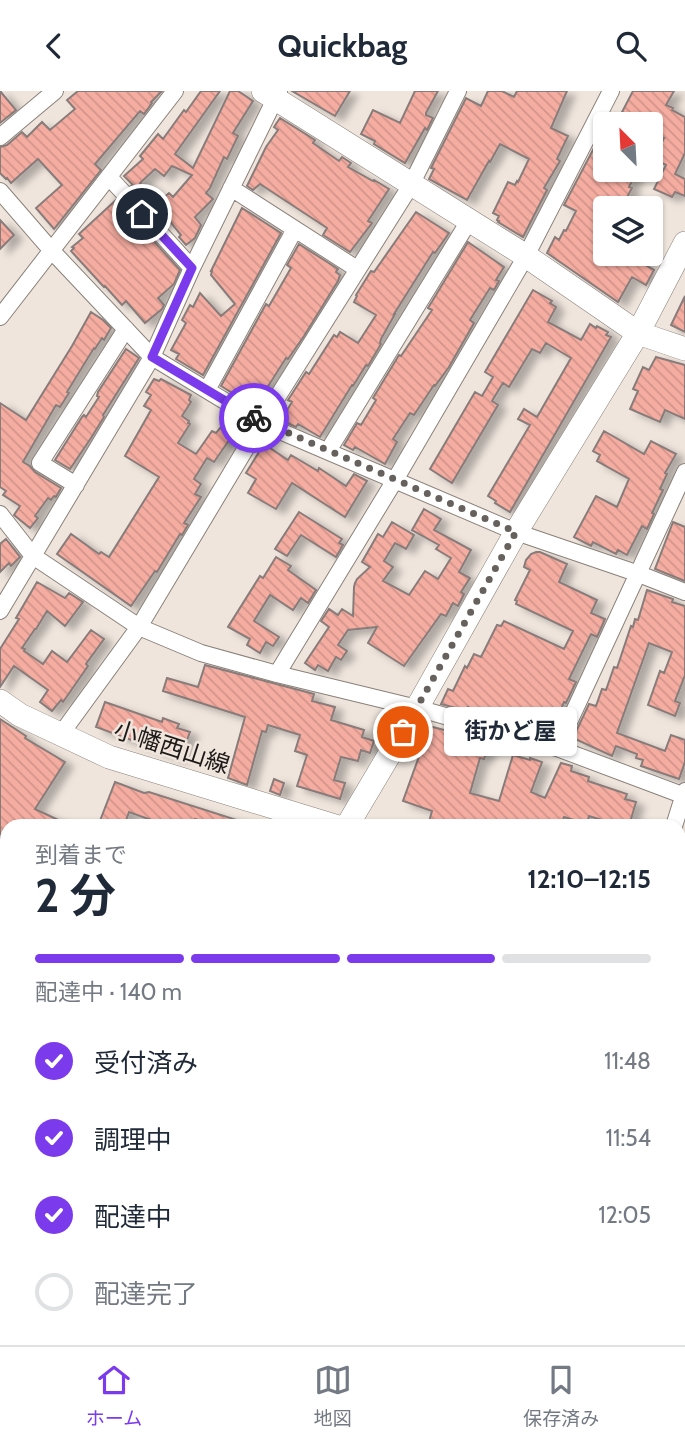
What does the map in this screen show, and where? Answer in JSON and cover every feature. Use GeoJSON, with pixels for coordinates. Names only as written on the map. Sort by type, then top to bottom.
{"type":"FeatureCollection","features":[{"type":"Feature","properties":{"kind":"street"},"geometry":{"type":"LineString","coordinates":[[0,137],[55,91]]}},
{"type":"Feature","properties":{"kind":"street"},"geometry":{"type":"LineString","coordinates":[[0,317],[175,91]]}},
{"type":"Feature","properties":{"kind":"street"},"geometry":{"type":"LineString","coordinates":[[61,734],[139,628],[261,423],[411,185],[458,91]]}},
{"type":"Feature","properties":{"kind":"street"},"geometry":{"type":"LineString","coordinates":[[277,674],[526,256],[611,91]]}},
{"type":"Feature","properties":{"kind":"street"},"geometry":{"type":"LineString","coordinates":[[0,611],[152,357],[272,94],[526,256],[638,333],[685,349]]}},
{"type":"Feature","properties":{"kind":"street"},"geometry":{"type":"LineString","coordinates":[[109,177],[192,268]]}},
{"type":"Feature","properties":{"kind":"street"},"geometry":{"type":"LineString","coordinates":[[231,188],[357,269]]}},
{"type":"Feature","properties":{"kind":"street"},"geometry":{"type":"LineString","coordinates":[[0,191],[52,251],[152,357],[261,423],[516,532],[685,592]]}},
{"type":"Feature","properties":{"kind":"street"},"geometry":{"type":"LineString","coordinates":[[328,451],[469,221]]}},
{"type":"Feature","properties":{"kind":"street"},"geometry":{"type":"LineString","coordinates":[[206,390],[295,229]]}},
{"type":"Feature","properties":{"kind":"street"},"geometry":{"type":"LineString","coordinates":[[351,819],[516,532],[638,333],[685,243]]}},
{"type":"Feature","properties":{"kind":"street"},"geometry":{"type":"LineString","coordinates":[[76,485],[40,463],[126,330]]}},
{"type":"Feature","properties":{"kind":"street"},"geometry":{"type":"LineString","coordinates":[[557,748],[685,472]]}},
{"type":"Feature","properties":{"kind":"street"},"geometry":{"type":"LineString","coordinates":[[0,514],[33,556],[139,628],[201,653],[417,708],[557,748],[684,794],[676,819]]}},
{"type":"Feature","properties":{"kind":"street","name":"小幡西山線"},"geometry":{"type":"LineString","coordinates":[[0,701],[20,715],[109,757],[312,819]]}},
{"type":"Feature","properties":{"kind":"building"},"geometry":{"type":"Polygon","coordinates":[[[0,91],[16,110],[0,123],[0,91]]]}},
{"type":"Feature","properties":{"kind":"building"},"geometry":{"type":"Polygon","coordinates":[[[78,91],[162,91],[144,114],[140,111],[95,164],[101,170],[54,229],[36,208],[62,185],[38,159],[11,183],[0,173],[0,147],[7,145],[22,132],[27,137],[42,122],[50,130],[75,109],[67,100],[78,91]]]}},
{"type":"Feature","properties":{"kind":"building"},"geometry":{"type":"Polygon","coordinates":[[[201,91],[220,91],[175,154],[193,168],[230,91],[238,91],[253,101],[233,133],[238,136],[206,193],[213,199],[195,217],[201,225],[195,238],[186,245],[168,219],[164,222],[124,176],[143,159],[140,156],[158,134],[163,139],[184,110],[186,112],[201,91]],[[172,166],[164,176],[155,169],[140,183],[157,203],[169,193],[173,197],[192,175],[172,166]]]}},
{"type":"Feature","properties":{"kind":"building"},"geometry":{"type":"Polygon","coordinates":[[[292,91],[350,91],[335,116],[292,91]]]}},
{"type":"Feature","properties":{"kind":"building"},"geometry":{"type":"Polygon","coordinates":[[[415,91],[438,91],[426,113],[433,118],[405,163],[361,134],[373,110],[400,123],[415,91]]]}},
{"type":"Feature","properties":{"kind":"building"},"geometry":{"type":"Polygon","coordinates":[[[488,91],[502,91],[514,97],[517,91],[567,91],[551,128],[568,136],[557,159],[560,161],[544,188],[547,190],[523,237],[498,222],[499,216],[493,213],[508,182],[515,185],[518,182],[529,159],[500,144],[467,200],[429,179],[434,169],[431,168],[466,98],[481,106],[488,91]]]}},
{"type":"Feature","properties":{"kind":"building"},"geometry":{"type":"Polygon","coordinates":[[[633,91],[674,91],[666,105],[685,117],[685,153],[675,174],[685,179],[685,196],[675,192],[672,197],[654,189],[658,182],[663,182],[666,165],[663,164],[663,112],[622,112],[633,91]]]}},
{"type":"Feature","properties":{"kind":"building"},"geometry":{"type":"Polygon","coordinates":[[[280,118],[315,140],[313,143],[339,161],[342,157],[351,163],[348,167],[389,189],[368,221],[372,223],[350,252],[323,235],[327,228],[260,184],[253,190],[247,186],[266,147],[278,130],[274,127],[280,118]]]}},
{"type":"Feature","properties":{"kind":"building"},"geometry":{"type":"Polygon","coordinates":[[[593,150],[593,182],[632,182],[628,196],[593,196],[593,266],[647,266],[654,270],[646,285],[632,277],[618,302],[547,253],[555,237],[559,240],[564,230],[566,231],[576,211],[564,205],[593,150]]]}},
{"type":"Feature","properties":{"kind":"building"},"geometry":{"type":"Polygon","coordinates":[[[116,200],[180,270],[174,284],[158,298],[164,305],[162,309],[145,323],[126,301],[122,305],[71,251],[83,238],[79,234],[116,200]]]}},
{"type":"Feature","properties":{"kind":"building"},"geometry":{"type":"Polygon","coordinates":[[[242,208],[281,233],[203,375],[176,359],[179,354],[171,350],[186,323],[182,320],[200,293],[221,316],[235,304],[211,275],[211,271],[242,208]]]}},
{"type":"Feature","properties":{"kind":"building"},"geometry":{"type":"Polygon","coordinates":[[[416,212],[449,233],[435,253],[433,252],[394,314],[368,366],[366,365],[352,385],[320,437],[298,424],[296,427],[281,420],[292,402],[288,400],[306,372],[309,374],[334,335],[337,337],[340,332],[358,343],[376,315],[354,302],[356,295],[416,212]]]}},
{"type":"Feature","properties":{"kind":"building"},"geometry":{"type":"Polygon","coordinates":[[[0,220],[14,235],[0,249],[0,220]]]}},
{"type":"Feature","properties":{"kind":"building"},"geometry":{"type":"Polygon","coordinates":[[[468,242],[504,267],[496,280],[499,281],[494,290],[490,288],[470,320],[474,323],[449,367],[414,415],[410,413],[393,439],[397,442],[385,464],[355,447],[353,450],[344,445],[357,423],[361,425],[376,400],[373,398],[399,355],[401,356],[432,310],[428,308],[468,242]]]}},
{"type":"Feature","properties":{"kind":"building"},"geometry":{"type":"Polygon","coordinates":[[[299,244],[338,269],[336,272],[340,275],[304,336],[288,359],[286,358],[255,407],[221,386],[266,304],[269,306],[291,268],[287,265],[299,244]]]}},
{"type":"Feature","properties":{"kind":"building"},"geometry":{"type":"Polygon","coordinates":[[[533,290],[552,301],[550,303],[556,307],[548,322],[581,340],[590,324],[608,332],[606,335],[611,337],[510,512],[488,496],[530,425],[518,419],[524,409],[537,417],[571,358],[546,343],[540,353],[532,349],[509,387],[503,383],[492,401],[498,405],[452,483],[430,469],[475,392],[482,396],[493,377],[485,372],[533,290]]]}},
{"type":"Feature","properties":{"kind":"building"},"geometry":{"type":"Polygon","coordinates":[[[685,296],[685,332],[671,325],[685,296]]]}},
{"type":"Feature","properties":{"kind":"building"},"geometry":{"type":"Polygon","coordinates":[[[91,312],[111,328],[104,340],[102,338],[94,348],[60,407],[56,405],[23,462],[61,488],[56,497],[51,500],[48,498],[30,528],[14,515],[20,506],[3,495],[6,491],[0,487],[0,403],[26,420],[91,312]]]}},
{"type":"Feature","properties":{"kind":"building"},"geometry":{"type":"Polygon","coordinates":[[[126,349],[139,358],[70,469],[55,460],[82,417],[86,417],[99,397],[98,392],[126,349]]]}},
{"type":"Feature","properties":{"kind":"building"},"geometry":{"type":"Polygon","coordinates":[[[656,357],[685,365],[685,419],[665,410],[660,422],[630,409],[638,391],[633,389],[643,367],[649,370],[656,357]]]}},
{"type":"Feature","properties":{"kind":"building"},"geometry":{"type":"Polygon","coordinates":[[[154,379],[161,379],[191,395],[191,402],[182,416],[190,424],[178,443],[196,454],[212,431],[216,433],[220,428],[232,436],[214,462],[207,458],[194,479],[201,484],[195,494],[201,497],[184,523],[188,525],[131,606],[57,554],[71,534],[99,554],[101,552],[109,557],[159,477],[125,456],[151,410],[144,406],[151,395],[146,392],[154,379]]]}},
{"type":"Feature","properties":{"kind":"building"},"geometry":{"type":"Polygon","coordinates":[[[604,431],[644,454],[651,441],[676,454],[665,473],[667,474],[660,489],[663,490],[647,529],[642,526],[627,555],[618,550],[616,554],[593,542],[591,546],[574,537],[596,496],[617,507],[629,479],[597,461],[600,455],[593,451],[604,431]]]}},
{"type":"Feature","properties":{"kind":"building"},"geometry":{"type":"Polygon","coordinates":[[[264,444],[288,460],[291,455],[318,471],[319,468],[346,486],[354,474],[367,481],[345,517],[292,483],[276,509],[248,493],[256,479],[246,473],[264,444]]]}},
{"type":"Feature","properties":{"kind":"building"},"geometry":{"type":"Polygon","coordinates":[[[424,509],[441,519],[434,530],[471,550],[459,572],[470,578],[461,592],[464,594],[458,606],[453,603],[446,616],[441,614],[404,666],[368,643],[377,627],[348,630],[338,645],[347,651],[341,660],[336,657],[328,671],[318,665],[315,670],[305,663],[329,627],[321,621],[329,609],[338,615],[342,609],[353,616],[355,583],[370,567],[362,562],[378,534],[383,537],[392,522],[414,535],[406,549],[395,543],[384,561],[393,567],[383,581],[409,595],[425,571],[438,579],[451,558],[436,549],[439,545],[412,530],[424,509]]]}},
{"type":"Feature","properties":{"kind":"building"},"geometry":{"type":"Polygon","coordinates":[[[299,512],[342,539],[339,543],[343,545],[336,557],[301,535],[287,556],[275,549],[299,512]]]}},
{"type":"Feature","properties":{"kind":"building"},"geometry":{"type":"Polygon","coordinates":[[[673,522],[685,527],[685,581],[655,569],[673,522]]]}},
{"type":"Feature","properties":{"kind":"building"},"geometry":{"type":"Polygon","coordinates":[[[6,539],[20,557],[0,572],[0,544],[6,539]]]}},
{"type":"Feature","properties":{"kind":"building"},"geometry":{"type":"Polygon","coordinates":[[[536,552],[567,564],[559,582],[597,600],[591,613],[605,619],[597,637],[591,634],[569,679],[576,682],[566,703],[564,702],[551,735],[486,717],[468,707],[467,711],[441,704],[448,689],[453,691],[474,654],[481,657],[497,625],[501,626],[504,621],[564,649],[573,631],[516,604],[515,600],[530,570],[524,567],[526,560],[536,552]]]}},
{"type":"Feature","properties":{"kind":"building"},"geometry":{"type":"Polygon","coordinates":[[[276,557],[291,566],[288,570],[316,590],[308,603],[301,598],[293,610],[270,595],[254,621],[279,637],[273,646],[266,642],[260,653],[247,645],[250,639],[228,627],[260,576],[263,578],[276,557]]]}},
{"type":"Feature","properties":{"kind":"building"},"geometry":{"type":"Polygon","coordinates":[[[37,582],[65,598],[69,593],[83,602],[65,626],[47,611],[22,648],[24,651],[43,664],[52,651],[67,662],[91,630],[104,639],[63,702],[61,700],[52,711],[40,702],[48,690],[14,666],[0,687],[0,649],[19,619],[16,618],[37,582]]]}},
{"type":"Feature","properties":{"kind":"building"},"geometry":{"type":"Polygon","coordinates":[[[647,590],[685,606],[685,675],[675,701],[680,703],[675,716],[648,705],[660,671],[664,673],[672,652],[649,643],[617,733],[665,751],[671,735],[685,740],[685,762],[679,779],[641,766],[643,760],[636,758],[637,754],[616,746],[612,756],[573,738],[589,704],[596,706],[602,689],[606,690],[614,667],[617,668],[631,626],[633,627],[635,619],[638,620],[647,590]]]}},
{"type":"Feature","properties":{"kind":"building"},"geometry":{"type":"Polygon","coordinates":[[[205,665],[314,694],[312,701],[335,707],[331,720],[364,730],[362,737],[374,741],[370,753],[361,750],[358,761],[341,757],[334,780],[345,783],[340,799],[297,786],[307,755],[295,751],[300,735],[268,725],[266,732],[262,731],[247,785],[228,778],[245,717],[163,691],[167,678],[198,687],[205,665]]]}},
{"type":"Feature","properties":{"kind":"building"},"geometry":{"type":"Polygon","coordinates":[[[105,702],[162,722],[163,718],[179,724],[177,728],[190,732],[180,758],[96,727],[105,702]]]}},
{"type":"Feature","properties":{"kind":"building"},"geometry":{"type":"Polygon","coordinates":[[[0,719],[65,762],[35,809],[56,819],[0,819],[0,719]]]}},
{"type":"Feature","properties":{"kind":"building"},"geometry":{"type":"Polygon","coordinates":[[[429,726],[471,737],[470,743],[488,748],[484,759],[480,758],[470,793],[499,801],[513,755],[542,762],[531,792],[545,798],[561,763],[572,766],[571,771],[589,777],[588,781],[627,794],[625,799],[636,802],[631,819],[599,819],[589,816],[588,819],[430,819],[432,811],[403,801],[421,751],[423,752],[429,726]]]}},
{"type":"Feature","properties":{"kind":"building"},"geometry":{"type":"Polygon","coordinates":[[[274,779],[284,783],[280,795],[270,791],[274,779]]]}},
{"type":"Feature","properties":{"kind":"building"},"geometry":{"type":"Polygon","coordinates":[[[115,782],[233,819],[149,819],[129,812],[126,819],[101,819],[115,782]]]}},
{"type":"Feature","properties":{"kind":"way so far"},"geometry":{"type":"LineString","coordinates":[[254,418],[516,532],[403,732]]}},
{"type":"Feature","properties":{"kind":"place","name":"街かど屋"},"geometry":{"type":"Point","coordinates":[403,732]}},
{"type":"Feature","properties":{"kind":"route"},"geometry":{"type":"LineString","coordinates":[[142,214],[192,268],[152,357],[254,418]]}}]}
